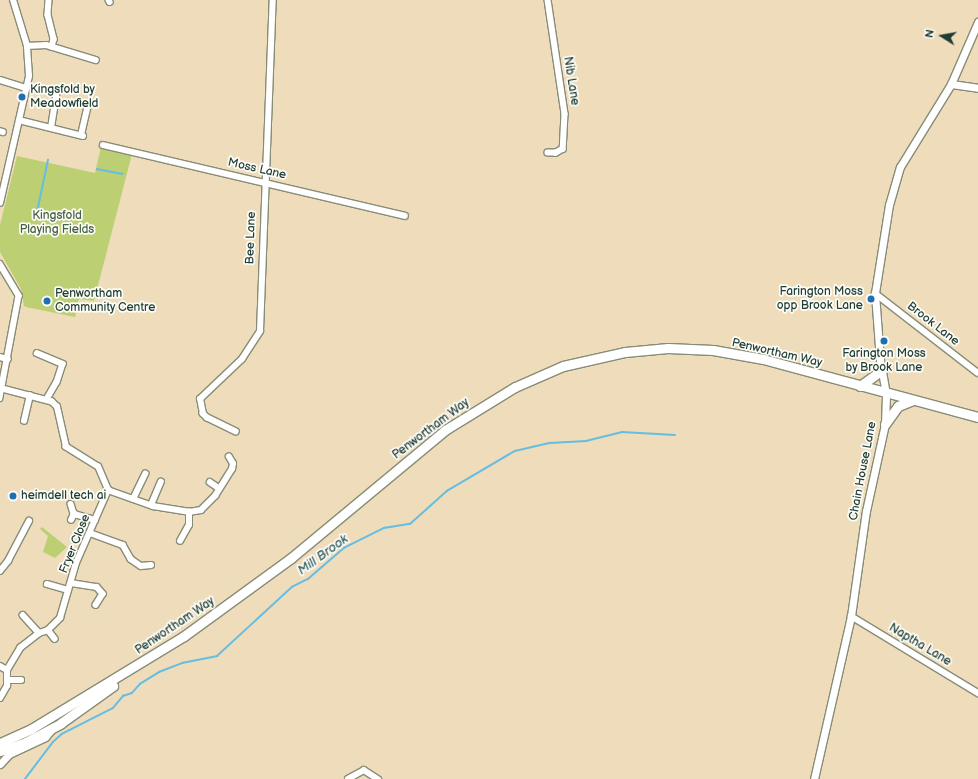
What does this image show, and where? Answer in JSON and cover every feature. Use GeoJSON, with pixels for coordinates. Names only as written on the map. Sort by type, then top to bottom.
{"type":"FeatureCollection","features":[{"type":"Feature","properties":{"kind":"highway","name":"Penwortham Way"},"geometry":{"type":"LineString","coordinates":[[2,742],[31,729],[136,667],[236,599],[285,563],[446,430],[515,387],[563,366],[625,352],[668,348],[713,350],[763,359],[886,394],[978,417]]}},
{"type":"Feature","properties":{"kind":"highway"},"geometry":{"type":"LineString","coordinates":[[860,386],[882,370]]}},
{"type":"Feature","properties":{"kind":"highway"},"geometry":{"type":"LineString","coordinates":[[885,424],[898,406],[913,400]]}},
{"type":"Feature","properties":{"kind":"highway","name":"Penwortham Way"},"geometry":{"type":"LineString","coordinates":[[0,751],[26,742],[53,728],[96,700],[136,667]]}},
{"type":"Feature","properties":{"kind":"street"},"geometry":{"type":"LineString","coordinates":[[0,203],[3,179],[30,76],[27,46],[13,0]]}},
{"type":"Feature","properties":{"kind":"street"},"geometry":{"type":"LineString","coordinates":[[49,0],[48,15],[54,39],[52,47]]}},
{"type":"Feature","properties":{"kind":"street","name":"Bee Lane"},"geometry":{"type":"LineString","coordinates":[[236,432],[207,418],[203,414],[200,399],[242,360],[260,331],[273,0]]}},
{"type":"Feature","properties":{"kind":"street","name":"Nib Lane"},"geometry":{"type":"LineString","coordinates":[[548,0],[565,114],[563,149],[556,153],[548,153]]}},
{"type":"Feature","properties":{"kind":"street","name":"Chain House Lane"},"geometry":{"type":"LineString","coordinates":[[814,779],[851,616],[866,511],[885,424],[886,394],[882,370],[875,293],[875,276],[896,177],[909,150],[951,84],[978,22]]}},
{"type":"Feature","properties":{"kind":"street"},"geometry":{"type":"LineString","coordinates":[[27,46],[52,47],[96,60]]}},
{"type":"Feature","properties":{"kind":"street"},"geometry":{"type":"LineString","coordinates":[[0,80],[27,88]]}},
{"type":"Feature","properties":{"kind":"street"},"geometry":{"type":"LineString","coordinates":[[951,84],[978,88]]}},
{"type":"Feature","properties":{"kind":"street"},"geometry":{"type":"LineString","coordinates":[[51,128],[57,89]]}},
{"type":"Feature","properties":{"kind":"street"},"geometry":{"type":"LineString","coordinates":[[19,120],[82,135],[88,105]]}},
{"type":"Feature","properties":{"kind":"street","name":"Moss Lane"},"geometry":{"type":"LineString","coordinates":[[103,145],[405,216]]}},
{"type":"Feature","properties":{"kind":"street"},"geometry":{"type":"LineString","coordinates":[[0,264],[19,296],[0,398]]}},
{"type":"Feature","properties":{"kind":"street","name":"Brook Lane"},"geometry":{"type":"LineString","coordinates":[[875,293],[978,373]]}},
{"type":"Feature","properties":{"kind":"street"},"geometry":{"type":"LineString","coordinates":[[37,353],[63,364],[57,382],[47,400]]}},
{"type":"Feature","properties":{"kind":"street"},"geometry":{"type":"LineString","coordinates":[[0,357],[8,359]]}},
{"type":"Feature","properties":{"kind":"street"},"geometry":{"type":"LineString","coordinates":[[2,389],[47,400],[57,407],[66,448],[98,467],[108,490],[151,505],[189,512],[208,505],[232,469],[232,464],[229,457]]}},
{"type":"Feature","properties":{"kind":"street"},"geometry":{"type":"LineString","coordinates":[[24,422],[30,396]]}},
{"type":"Feature","properties":{"kind":"street"},"geometry":{"type":"LineString","coordinates":[[133,499],[145,474]]}},
{"type":"Feature","properties":{"kind":"street"},"geometry":{"type":"LineString","coordinates":[[151,505],[161,482]]}},
{"type":"Feature","properties":{"kind":"street"},"geometry":{"type":"LineString","coordinates":[[210,482],[219,488]]}},
{"type":"Feature","properties":{"kind":"street","name":"Fryer Close"},"geometry":{"type":"LineString","coordinates":[[7,670],[20,648],[40,633],[48,630],[63,613],[76,563],[108,490]]}},
{"type":"Feature","properties":{"kind":"street"},"geometry":{"type":"LineString","coordinates":[[71,504],[74,514],[71,520]]}},
{"type":"Feature","properties":{"kind":"street"},"geometry":{"type":"LineString","coordinates":[[180,541],[189,525],[189,512]]}},
{"type":"Feature","properties":{"kind":"street"},"geometry":{"type":"LineString","coordinates":[[74,514],[96,520]]}},
{"type":"Feature","properties":{"kind":"street"},"geometry":{"type":"LineString","coordinates":[[0,571],[8,561],[29,520]]}},
{"type":"Feature","properties":{"kind":"street"},"geometry":{"type":"LineString","coordinates":[[90,533],[123,545],[131,559],[141,566],[151,565]]}},
{"type":"Feature","properties":{"kind":"street"},"geometry":{"type":"LineString","coordinates":[[71,583],[97,587],[103,594],[96,605]]}},
{"type":"Feature","properties":{"kind":"street"},"geometry":{"type":"LineString","coordinates":[[47,584],[68,590]]}},
{"type":"Feature","properties":{"kind":"street"},"geometry":{"type":"LineString","coordinates":[[23,615],[40,633]]}},
{"type":"Feature","properties":{"kind":"street","name":"Naptha Lane"},"geometry":{"type":"LineString","coordinates":[[851,616],[978,693]]}},
{"type":"Feature","properties":{"kind":"street"},"geometry":{"type":"LineString","coordinates":[[48,630],[55,639]]}},
{"type":"Feature","properties":{"kind":"street"},"geometry":{"type":"LineString","coordinates":[[0,666],[7,670],[8,680],[5,692],[0,698]]}},
{"type":"Feature","properties":{"kind":"street"},"geometry":{"type":"LineString","coordinates":[[8,680],[21,680]]}},
{"type":"Feature","properties":{"kind":"street"},"geometry":{"type":"LineString","coordinates":[[0,764],[12,752],[45,738],[53,728]]}},
{"type":"Feature","properties":{"kind":"street"},"geometry":{"type":"LineString","coordinates":[[348,779],[360,770],[368,770],[378,779]]}},
{"type":"Feature","properties":{"kind":"green space","name":"Kingsfold Playing Fields"},"geometry":{"type":"Polygon","coordinates":[[[101,147],[132,154],[94,301],[79,299],[75,317],[26,307],[24,306],[21,289],[0,252],[0,225],[17,156],[95,173],[101,147]]]}},
{"type":"Feature","properties":{"kind":"green space"},"geometry":{"type":"Polygon","coordinates":[[[42,527],[67,547],[55,558],[43,552],[48,536],[40,529],[42,527]]]}},
{"type":"Feature","properties":{"kind":"waterway"},"geometry":{"type":"LineString","coordinates":[[36,217],[48,160]]}},
{"type":"Feature","properties":{"kind":"waterway"},"geometry":{"type":"LineString","coordinates":[[97,169],[123,174]]}},
{"type":"Feature","properties":{"kind":"waterway","name":"Mill Brook"},"geometry":{"type":"LineString","coordinates":[[25,779],[53,742],[62,734],[113,708],[123,696],[132,693],[140,684],[159,672],[182,663],[217,656],[292,587],[308,579],[344,548],[384,528],[410,524],[447,491],[515,451],[550,443],[586,441],[622,432],[675,435]]}},
{"type":"Feature","properties":{"kind":"place","name":"Kingsfold by Meadowfield"},"geometry":{"type":"Point","coordinates":[22,97]}},
{"type":"Feature","properties":{"kind":"place","name":"Farington Moss opp Brook Lane"},"geometry":{"type":"Point","coordinates":[871,299]}},
{"type":"Feature","properties":{"kind":"place","name":"Penwortham Community Centre"},"geometry":{"type":"Point","coordinates":[47,301]}},
{"type":"Feature","properties":{"kind":"place","name":"Farington Moss by Brook Lane"},"geometry":{"type":"Point","coordinates":[884,341]}},
{"type":"Feature","properties":{"kind":"place","name":"heimdell tech ai"},"geometry":{"type":"Point","coordinates":[13,496]}}]}
